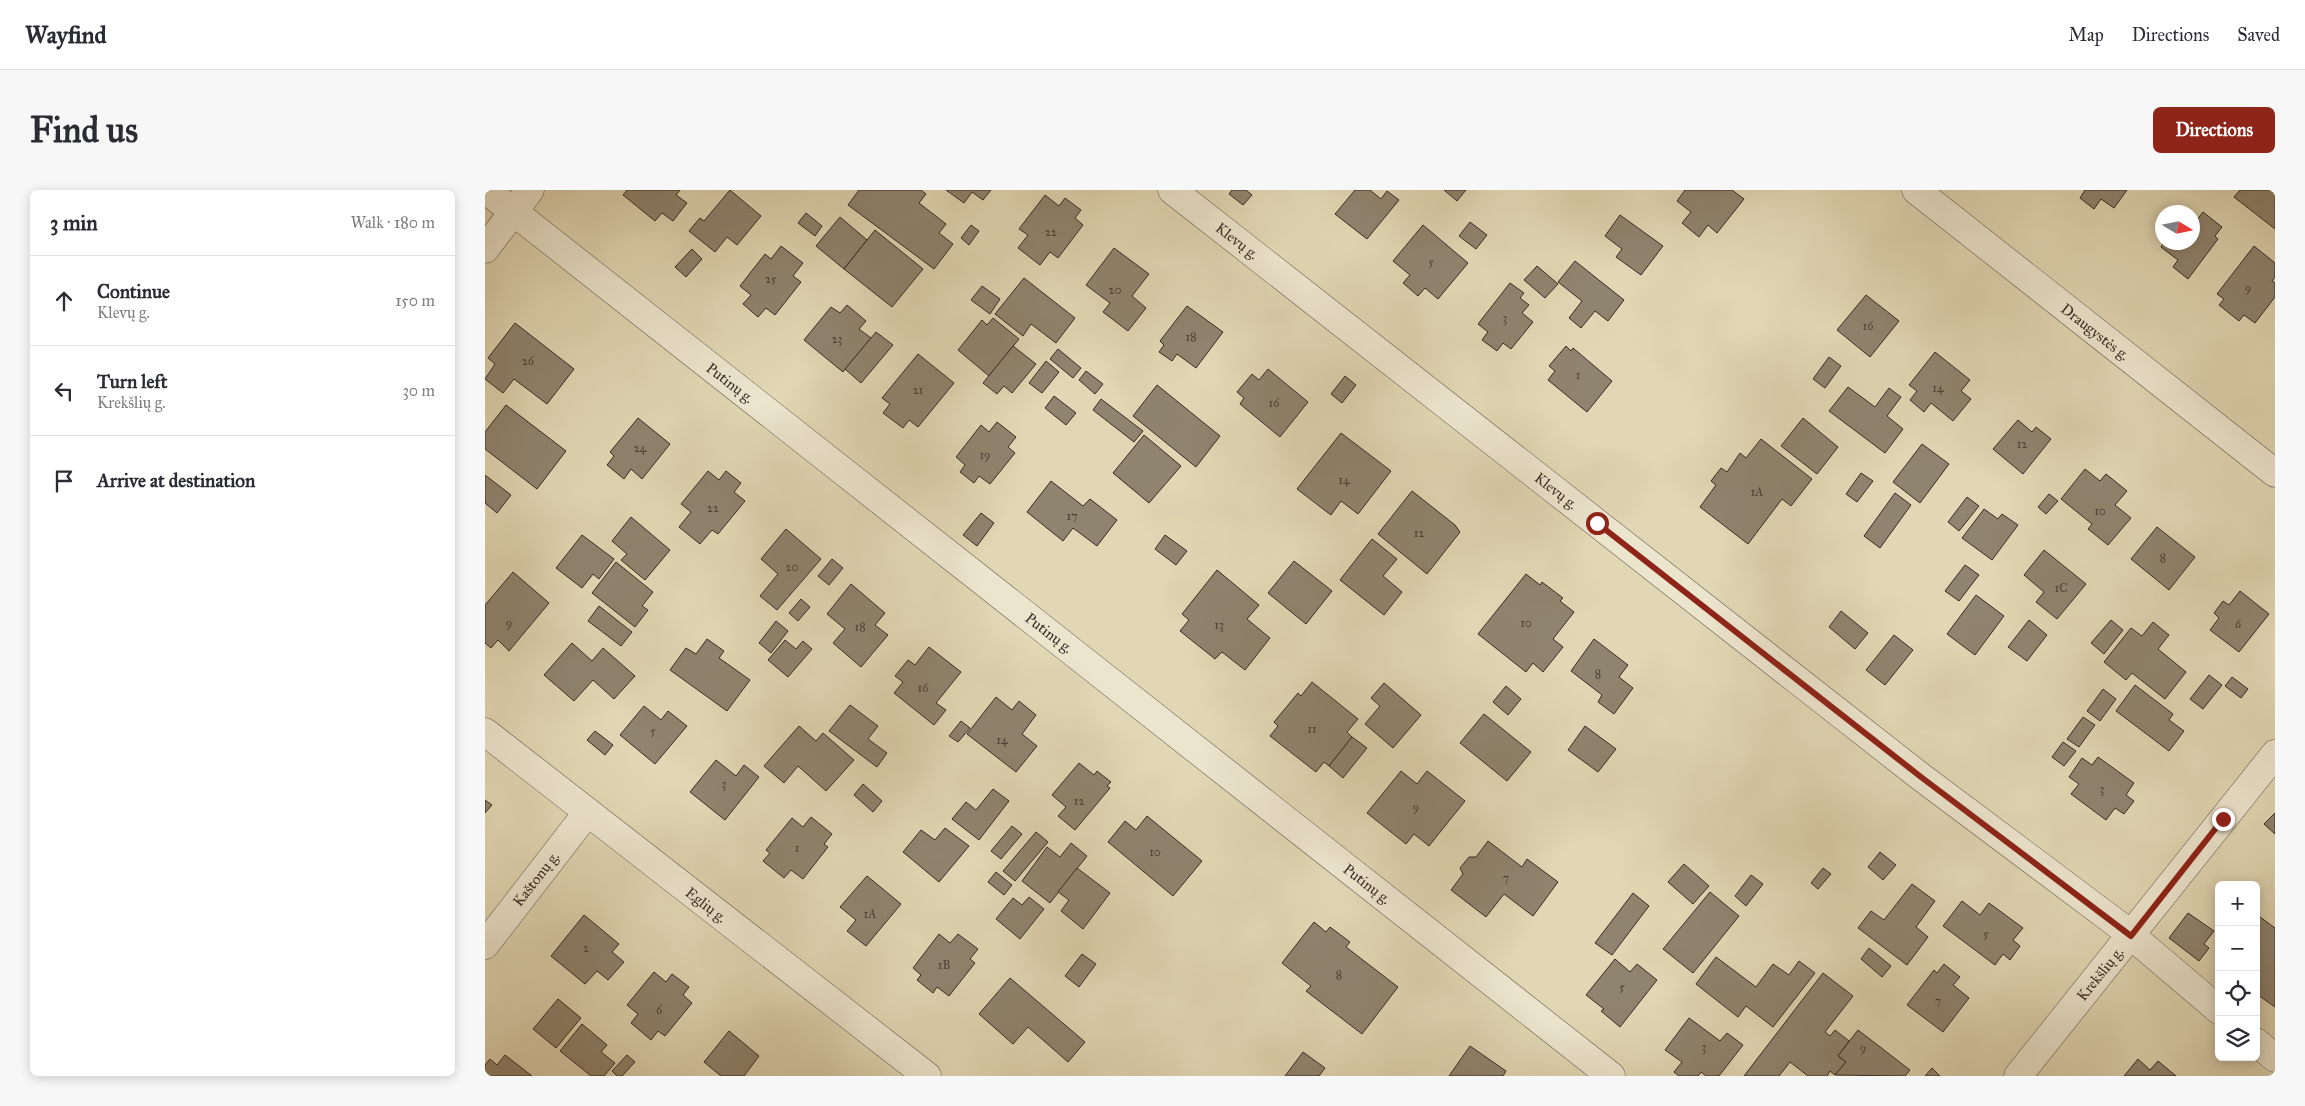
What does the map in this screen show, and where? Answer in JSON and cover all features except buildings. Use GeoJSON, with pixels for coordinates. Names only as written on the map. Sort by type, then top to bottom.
{"type":"FeatureCollection","features":[{"type":"Feature","properties":{"kind":"street","name":"Putinų g."},"geometry":{"type":"LineString","coordinates":[[486,190],[1611,1076]]}},
{"type":"Feature","properties":{"kind":"street"},"geometry":{"type":"LineString","coordinates":[[485,249],[530,190]]}},
{"type":"Feature","properties":{"kind":"street","name":"Klevų g."},"geometry":{"type":"LineString","coordinates":[[1172,190],[1913,771],[2131,936],[2215,1007]]}},
{"type":"Feature","properties":{"kind":"street","name":"Draugystės g."},"geometry":{"type":"LineString","coordinates":[[1915,190],[2275,474]]}},
{"type":"Feature","properties":{"kind":"street","name":"Eglių g."},"geometry":{"type":"LineString","coordinates":[[485,732],[925,1075]]}},
{"type":"Feature","properties":{"kind":"street","name":"Krekšlių g."},"geometry":{"type":"LineString","coordinates":[[2018,1076],[2275,754]]}},
{"type":"Feature","properties":{"kind":"street","name":"Kaštonų g."},"geometry":{"type":"LineString","coordinates":[[485,945],[587,813]]}},
{"type":"Feature","properties":{"kind":"street"},"geometry":{"type":"LineString","coordinates":[[2260,1045],[2275,1058]]}},
{"type":"Feature","properties":{"kind":"route"},"geometry":{"type":"LineString","coordinates":[[1597,523],[1921,777],[2131,936],[2223,819]]}}]}
